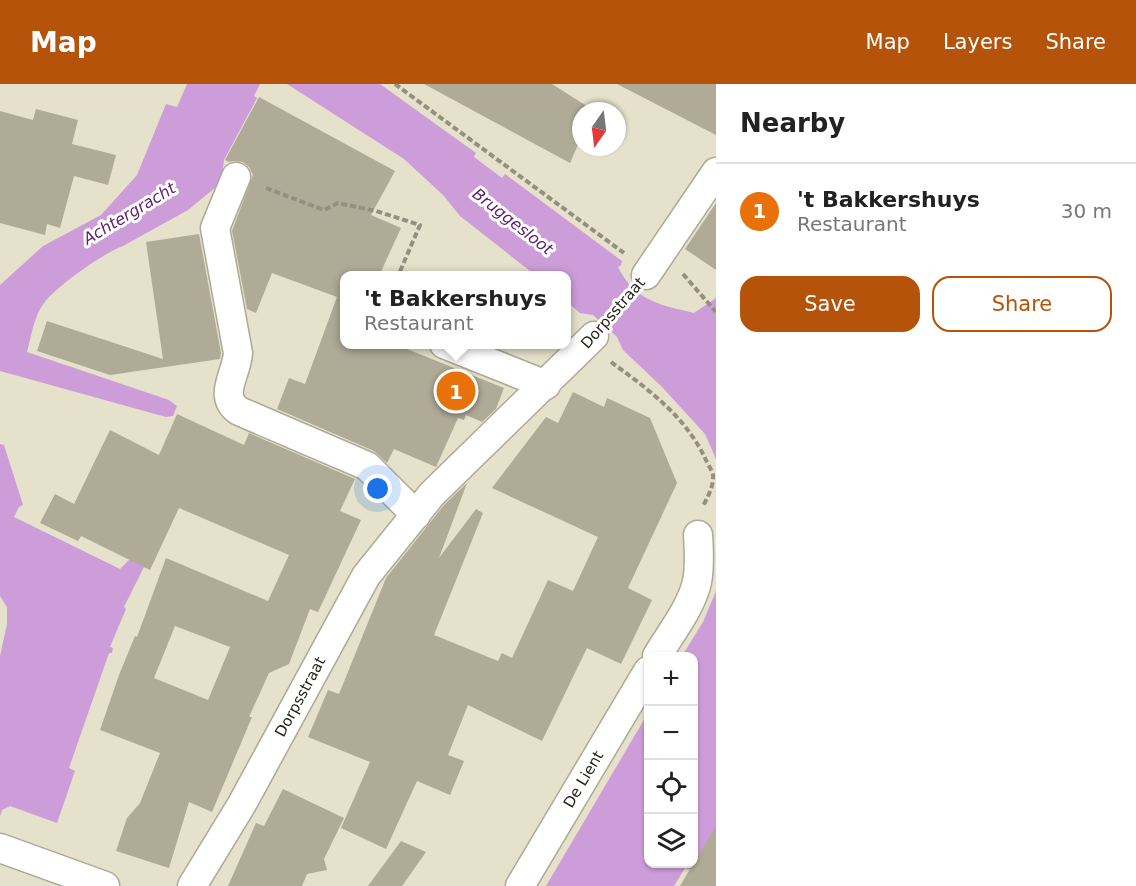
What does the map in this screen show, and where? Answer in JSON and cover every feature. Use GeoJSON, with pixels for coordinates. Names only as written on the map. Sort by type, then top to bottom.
{"type":"FeatureCollection","features":[{"type":"Feature","properties":{"kind":"street","name":"Dorpsstraat"},"geometry":{"type":"LineString","coordinates":[[647,273],[716,172]]}},
{"type":"Feature","properties":{"kind":"street"},"geometry":{"type":"LineString","coordinates":[[236,177],[215,228],[238,353],[238,363],[228,391],[230,403],[239,411],[367,466],[416,515]]}},
{"type":"Feature","properties":{"kind":"street","name":"Dorpsstraat"},"geometry":{"type":"LineString","coordinates":[[192,886],[242,804],[366,576],[432,495],[594,336]]}},
{"type":"Feature","properties":{"kind":"street"},"geometry":{"type":"LineString","coordinates":[[454,349],[546,385]]}},
{"type":"Feature","properties":{"kind":"street"},"geometry":{"type":"LineString","coordinates":[[660,652],[692,597],[697,581],[698,535]]}},
{"type":"Feature","properties":{"kind":"street","name":"De Lient"},"geometry":{"type":"LineString","coordinates":[[520,886],[644,678]]}},
{"type":"Feature","properties":{"kind":"street"},"geometry":{"type":"LineString","coordinates":[[6,850],[105,886]]}},
{"type":"Feature","properties":{"kind":"path"},"geometry":{"type":"LineString","coordinates":[[394,84],[647,273]]}},
{"type":"Feature","properties":{"kind":"path"},"geometry":{"type":"LineString","coordinates":[[236,177],[324,210],[338,203],[376,211],[420,225],[401,271]]}},
{"type":"Feature","properties":{"kind":"path"},"geometry":{"type":"LineString","coordinates":[[679,270],[716,312]]}},
{"type":"Feature","properties":{"kind":"path","name":"Dorpsstraat"},"geometry":{"type":"LineString","coordinates":[[594,336],[647,273]]}},
{"type":"Feature","properties":{"kind":"path"},"geometry":{"type":"LineString","coordinates":[[623,371],[645,385],[685,424],[702,451],[713,475],[711,490],[696,521],[698,535]]}},
{"type":"Feature","properties":{"kind":"water","name":"Achtergracht"},"geometry":{"type":"Polygon","coordinates":[[[187,84],[260,84],[254,96],[257,98],[224,160],[221,183],[188,210],[104,256],[59,288],[44,303],[38,314],[27,352],[169,400],[177,406],[173,416],[166,417],[0,371],[0,285],[43,246],[101,215],[137,175],[166,104],[177,107],[187,84]]]}},
{"type":"Feature","properties":{"kind":"water","name":"Bruggesloot"},"geometry":{"type":"Polygon","coordinates":[[[287,84],[380,84],[476,153],[474,157],[502,178],[505,174],[622,261],[618,267],[625,278],[632,287],[650,300],[694,313],[716,298],[716,459],[705,434],[662,387],[623,350],[617,337],[593,315],[580,313],[571,305],[571,271],[530,271],[460,216],[443,195],[404,159],[287,84]]]}},
{"type":"Feature","properties":{"kind":"water"},"geometry":{"type":"Polygon","coordinates":[[[0,444],[4,445],[23,505],[19,507],[14,517],[120,569],[129,560],[151,553],[124,607],[126,609],[110,647],[113,648],[112,653],[109,653],[69,768],[75,771],[57,823],[10,806],[2,810],[0,816],[0,656],[7,624],[7,607],[0,596],[0,444]]]}},
{"type":"Feature","properties":{"kind":"water"},"geometry":{"type":"Polygon","coordinates":[[[716,591],[716,827],[698,856],[698,652],[684,652],[703,622],[716,591]]]}},
{"type":"Feature","properties":{"kind":"water"},"geometry":{"type":"Polygon","coordinates":[[[644,720],[644,868],[685,868],[674,886],[546,886],[644,720]]]}},
{"type":"Feature","properties":{"kind":"building"},"geometry":{"type":"Polygon","coordinates":[[[424,84],[552,84],[580,102],[572,102],[573,156],[570,163],[424,84]]]}},
{"type":"Feature","properties":{"kind":"building"},"geometry":{"type":"Polygon","coordinates":[[[617,84],[716,84],[716,135],[617,84]]]}},
{"type":"Feature","properties":{"kind":"building"},"geometry":{"type":"Polygon","coordinates":[[[259,97],[395,171],[371,215],[401,228],[381,271],[340,271],[340,349],[407,349],[504,388],[496,409],[482,422],[466,415],[464,420],[458,418],[436,467],[394,449],[387,463],[374,451],[277,409],[289,378],[305,384],[337,297],[272,273],[256,313],[247,309],[232,231],[253,175],[243,162],[225,160],[259,97]]]}},
{"type":"Feature","properties":{"kind":"building"},"geometry":{"type":"Polygon","coordinates":[[[36,109],[78,120],[72,144],[116,155],[108,185],[74,176],[60,228],[47,224],[45,235],[0,223],[0,111],[33,120],[36,109]]]}},
{"type":"Feature","properties":{"kind":"building"},"geometry":{"type":"Polygon","coordinates":[[[716,203],[716,270],[685,249],[716,203]]]}},
{"type":"Feature","properties":{"kind":"building"},"geometry":{"type":"Polygon","coordinates":[[[199,234],[221,353],[220,359],[110,375],[37,351],[47,321],[163,359],[146,242],[199,234]]]}},
{"type":"Feature","properties":{"kind":"building"},"geometry":{"type":"Polygon","coordinates":[[[573,392],[604,407],[607,398],[650,418],[677,483],[628,588],[652,600],[621,664],[587,648],[542,741],[468,705],[448,755],[464,761],[450,795],[417,781],[386,849],[341,828],[370,762],[308,737],[328,690],[339,694],[386,578],[444,505],[467,483],[439,558],[476,509],[483,513],[434,635],[498,661],[502,653],[512,658],[548,580],[573,591],[598,537],[492,488],[546,417],[558,423],[573,392]]]}},
{"type":"Feature","properties":{"kind":"building"},"geometry":{"type":"Polygon","coordinates":[[[177,414],[244,445],[249,433],[355,479],[340,511],[361,520],[318,612],[310,609],[289,664],[269,673],[249,717],[252,717],[212,812],[189,802],[169,868],[116,851],[127,818],[140,803],[160,753],[100,730],[119,675],[135,636],[137,637],[166,558],[268,601],[289,555],[179,508],[150,570],[81,536],[78,541],[40,523],[55,494],[74,504],[110,430],[159,455],[177,414]],[[175,626],[154,678],[208,700],[230,647],[175,626]]]}},
{"type":"Feature","properties":{"kind":"building"},"geometry":{"type":"Polygon","coordinates":[[[283,789],[344,818],[324,859],[327,870],[307,874],[302,886],[228,886],[256,823],[264,826],[283,789]]]}},
{"type":"Feature","properties":{"kind":"building"},"geometry":{"type":"Polygon","coordinates":[[[716,826],[716,886],[680,886],[691,868],[698,868],[698,856],[716,826]]]}},
{"type":"Feature","properties":{"kind":"building"},"geometry":{"type":"Polygon","coordinates":[[[401,841],[426,852],[402,886],[368,886],[401,841]]]}},
{"type":"Feature","properties":{"kind":"place","name":"'t Bakkershuys"},"geometry":{"type":"Point","coordinates":[456,391]}}]}
